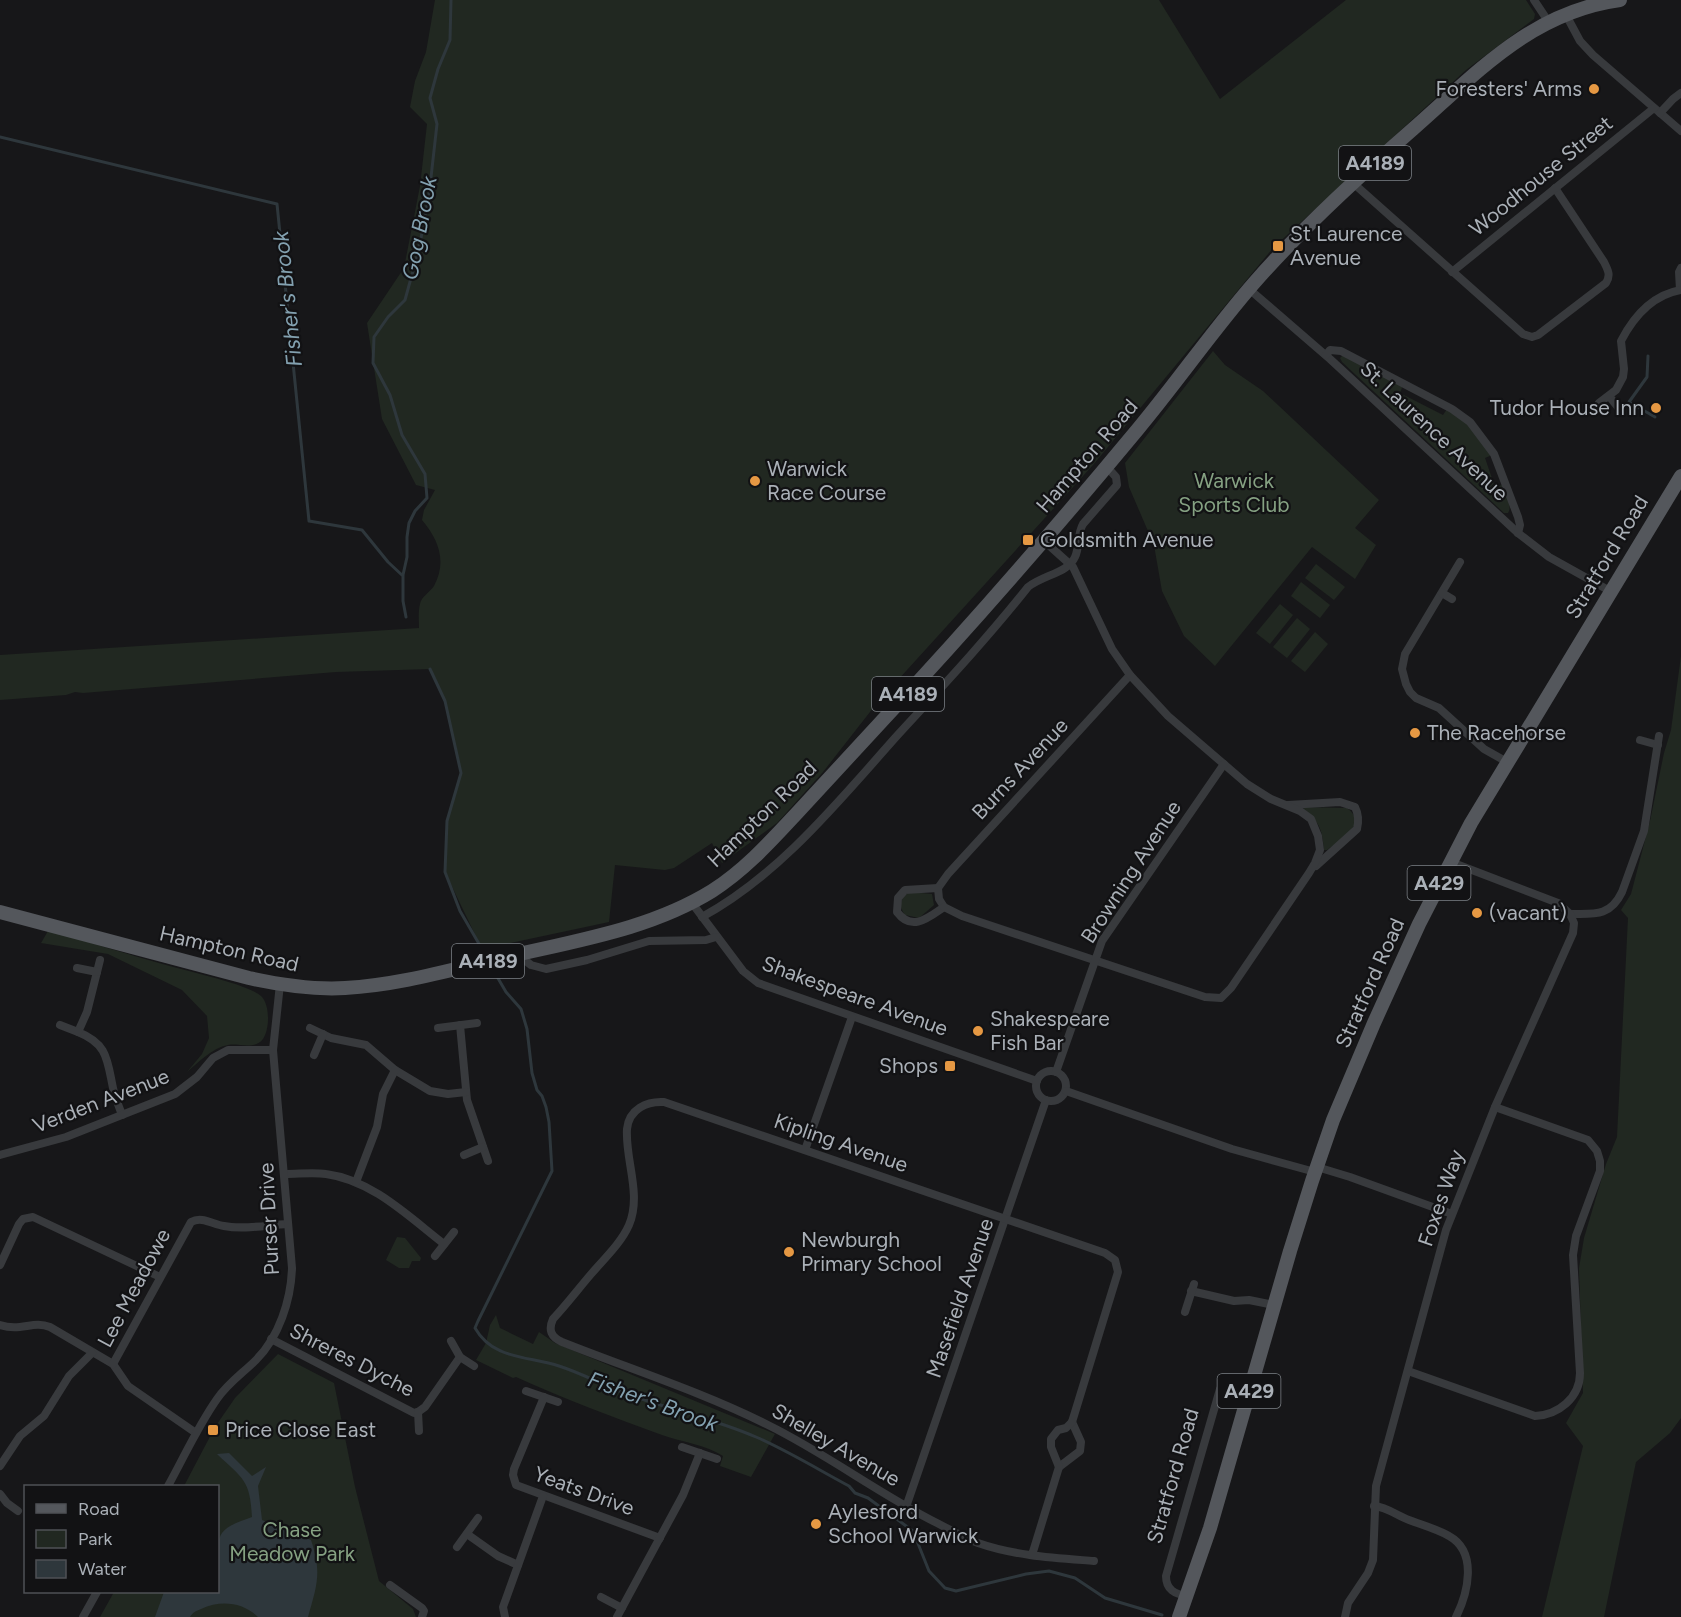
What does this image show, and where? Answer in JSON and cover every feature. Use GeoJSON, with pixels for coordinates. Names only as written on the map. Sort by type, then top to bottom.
{"type":"FeatureCollection","features":[{"type":"Feature","properties":{"kind":"main road","name":"A4189"},"geometry":{"type":"LineString","coordinates":[[1249,289],[1353,183],[1514,42],[1565,13],[1593,4],[1620,0]]}},
{"type":"Feature","properties":{"kind":"main road","name":"Hampton Road"},"geometry":{"type":"LineString","coordinates":[[0,912],[223,972],[280,984],[321,988],[372,986],[398,982],[641,924],[692,903],[728,879],[768,844],[921,680],[1174,386],[1249,289]]}},
{"type":"Feature","properties":{"kind":"main road","name":"Stratford Road"},"geometry":{"type":"LineString","coordinates":[[1179,1617],[1210,1528],[1274,1305],[1316,1170],[1333,1120],[1378,1013],[1450,862],[1507,762],[1681,476]]}},
{"type":"Feature","properties":{"kind":"street"},"geometry":{"type":"LineString","coordinates":[[1534,0],[1548,21]]}},
{"type":"Feature","properties":{"kind":"street"},"geometry":{"type":"LineString","coordinates":[[1565,13],[1580,41],[1593,55],[1681,131]]}},
{"type":"Feature","properties":{"kind":"street","name":"Woodhouse Street"},"geometry":{"type":"LineString","coordinates":[[1452,272],[1555,188],[1681,93]]}},
{"type":"Feature","properties":{"kind":"street"},"geometry":{"type":"LineString","coordinates":[[1353,183],[1523,334],[1532,337],[1538,335],[1606,283],[1609,273],[1555,188]]}},
{"type":"Feature","properties":{"kind":"street"},"geometry":{"type":"LineString","coordinates":[[1599,404],[1620,385],[1623,377],[1621,341],[1650,302],[1681,290],[1679,272],[1681,268]]}},
{"type":"Feature","properties":{"kind":"street","name":"St. Laurence Avenue"},"geometry":{"type":"LineString","coordinates":[[1249,289],[1276,315],[1326,355],[1518,533],[1549,557],[1610,591]]}},
{"type":"Feature","properties":{"kind":"street","name":"St. Laurence Avenue"},"geometry":{"type":"LineString","coordinates":[[1326,355],[1330,350],[1341,351],[1452,409],[1470,422],[1494,454],[1518,517],[1520,525],[1518,533]]}},
{"type":"Feature","properties":{"kind":"street"},"geometry":{"type":"LineString","coordinates":[[1609,396],[1621,411]]}},
{"type":"Feature","properties":{"kind":"street"},"geometry":{"type":"LineString","coordinates":[[1070,564],[1075,557],[1080,529],[1117,485],[1116,477],[1106,466]]}},
{"type":"Feature","properties":{"kind":"street"},"geometry":{"type":"LineString","coordinates":[[944,907],[922,922],[907,921],[897,912],[898,898],[905,890],[938,888],[939,899],[944,907],[962,916],[1205,997],[1221,998],[1231,988],[1309,873],[1318,855],[1318,836],[1311,819],[1247,784],[1168,716],[1130,675],[1112,649],[1077,573],[1043,540]]}},
{"type":"Feature","properties":{"kind":"street"},"geometry":{"type":"LineString","coordinates":[[1460,562],[1405,654],[1402,669],[1406,684],[1416,698],[1439,708],[1485,749],[1507,762]]}},
{"type":"Feature","properties":{"kind":"street","name":"Hampton Road"},"geometry":{"type":"LineString","coordinates":[[702,917],[747,887],[776,864],[864,773],[1028,587],[1035,581],[1060,571],[1070,564]]}},
{"type":"Feature","properties":{"kind":"street"},"geometry":{"type":"LineString","coordinates":[[1442,593],[1452,599]]}},
{"type":"Feature","properties":{"kind":"street","name":"Burns Avenue"},"geometry":{"type":"LineString","coordinates":[[938,888],[948,874],[1130,675]]}},
{"type":"Feature","properties":{"kind":"street"},"geometry":{"type":"LineString","coordinates":[[1450,862],[1558,903],[1570,914],[1599,914],[1609,909],[1618,902],[1644,831],[1659,740],[1640,740]]}},
{"type":"Feature","properties":{"kind":"street","name":"Browning Avenue"},"geometry":{"type":"LineString","coordinates":[[1056,1072],[1102,941],[1224,764]]}},
{"type":"Feature","properties":{"kind":"street"},"geometry":{"type":"LineString","coordinates":[[1285,805],[1340,802],[1354,807],[1359,817],[1357,829],[1309,873]]}},
{"type":"Feature","properties":{"kind":"street","name":"Shakespeare Avenue"},"geometry":{"type":"LineString","coordinates":[[692,903],[746,975],[758,983],[1037,1081]]}},
{"type":"Feature","properties":{"kind":"street","name":"Foxes Way"},"geometry":{"type":"LineString","coordinates":[[1345,1617],[1352,1594],[1371,1567],[1377,1486],[1452,1214],[1495,1107],[1573,933],[1574,923],[1570,914]]}},
{"type":"Feature","properties":{"kind":"street"},"geometry":{"type":"LineString","coordinates":[[518,954],[531,965],[546,969],[587,960],[649,941],[706,940],[716,937]]}},
{"type":"Feature","properties":{"kind":"street"},"geometry":{"type":"LineString","coordinates":[[78,1032],[87,1012],[100,960]]}},
{"type":"Feature","properties":{"kind":"street"},"geometry":{"type":"LineString","coordinates":[[77,968],[97,972]]}},
{"type":"Feature","properties":{"kind":"street","name":"Purser Drive"},"geometry":{"type":"LineString","coordinates":[[169,1485],[219,1396],[258,1358],[272,1339],[283,1313],[292,1277],[273,1050],[280,984]]}},
{"type":"Feature","properties":{"kind":"street"},"geometry":{"type":"LineString","coordinates":[[805,1150],[852,1017]]}},
{"type":"Feature","properties":{"kind":"street"},"geometry":{"type":"LineString","coordinates":[[438,1028],[477,1023]]}},
{"type":"Feature","properties":{"kind":"street"},"geometry":{"type":"LineString","coordinates":[[60,1025],[92,1039],[106,1054],[111,1070],[113,1090],[122,1115]]}},
{"type":"Feature","properties":{"kind":"street"},"geometry":{"type":"LineString","coordinates":[[460,1025],[466,1092],[488,1161]]}},
{"type":"Feature","properties":{"kind":"street"},"geometry":{"type":"LineString","coordinates":[[310,1028],[331,1038],[353,1041],[366,1046],[395,1070],[430,1091],[448,1094],[466,1092]]}},
{"type":"Feature","properties":{"kind":"street"},"geometry":{"type":"LineString","coordinates":[[314,1054],[323,1034]]}},
{"type":"Feature","properties":{"kind":"street","name":"Verden Avenue"},"geometry":{"type":"LineString","coordinates":[[0,1155],[66,1137],[182,1091],[213,1058],[228,1050],[273,1050]]}},
{"type":"Feature","properties":{"kind":"street"},"geometry":{"type":"LineString","coordinates":[[356,1182],[377,1127],[383,1094],[395,1070]]}},
{"type":"Feature","properties":{"kind":"street"},"geometry":{"type":"LineString","coordinates":[[1046,1072],[1056,1072],[1064,1078],[1066,1091],[1059,1099],[1046,1100],[1038,1094],[1037,1081],[1046,1072]]}},
{"type":"Feature","properties":{"kind":"street"},"geometry":{"type":"LineString","coordinates":[[1066,1091],[1232,1149],[1350,1177],[1452,1214]]}},
{"type":"Feature","properties":{"kind":"street","name":"Masefield Avenue"},"geometry":{"type":"LineString","coordinates":[[906,1507],[1046,1100]]}},
{"type":"Feature","properties":{"kind":"street","name":"Kipling Avenue"},"geometry":{"type":"LineString","coordinates":[[562,1342],[556,1340],[551,1332],[553,1319],[617,1245],[630,1223],[633,1200],[627,1129],[629,1122],[634,1113],[643,1105],[650,1102],[664,1102],[1105,1253],[1115,1260],[1118,1272],[1072,1422]]}},
{"type":"Feature","properties":{"kind":"street"},"geometry":{"type":"LineString","coordinates":[[1408,1371],[1535,1416],[1545,1416],[1562,1408],[1578,1385],[1580,1373],[1573,1255],[1576,1236],[1599,1176],[1599,1156],[1595,1147],[1587,1140],[1495,1107]]}},
{"type":"Feature","properties":{"kind":"street"},"geometry":{"type":"LineString","coordinates":[[464,1155],[483,1147]]}},
{"type":"Feature","properties":{"kind":"street"},"geometry":{"type":"LineString","coordinates":[[285,1174],[326,1174],[356,1182],[387,1200],[444,1244]]}},
{"type":"Feature","properties":{"kind":"street"},"geometry":{"type":"LineString","coordinates":[[0,1265],[19,1224],[23,1219],[33,1217],[160,1277]]}},
{"type":"Feature","properties":{"kind":"street","name":"Lee Meadowe"},"geometry":{"type":"LineString","coordinates":[[113,1364],[187,1226],[193,1220],[201,1219],[234,1228],[288,1224]]}},
{"type":"Feature","properties":{"kind":"street"},"geometry":{"type":"LineString","coordinates":[[435,1256],[454,1232]]}},
{"type":"Feature","properties":{"kind":"street"},"geometry":{"type":"LineString","coordinates":[[1185,1312],[1193,1287],[1234,1301],[1250,1300],[1274,1305]]}},
{"type":"Feature","properties":{"kind":"street"},"geometry":{"type":"LineString","coordinates":[[0,1325],[17,1329],[36,1324],[46,1325],[113,1364],[128,1386],[196,1433]]}},
{"type":"Feature","properties":{"kind":"street","name":"Shreres Dyche"},"geometry":{"type":"LineString","coordinates":[[272,1339],[410,1412],[418,1412],[425,1407],[460,1358]]}},
{"type":"Feature","properties":{"kind":"street"},"geometry":{"type":"LineString","coordinates":[[451,1341],[460,1358],[474,1366]]}},
{"type":"Feature","properties":{"kind":"street","name":"Shelley Avenue"},"geometry":{"type":"LineString","coordinates":[[562,1342],[767,1424],[906,1507],[980,1543],[1032,1555],[1095,1561]]}},
{"type":"Feature","properties":{"kind":"street"},"geometry":{"type":"LineString","coordinates":[[0,1466],[20,1436],[44,1416],[69,1376],[92,1353]]}},
{"type":"Feature","properties":{"kind":"street","name":"Stratford Road"},"geometry":{"type":"LineString","coordinates":[[1187,1596],[1173,1592],[1166,1583],[1166,1576],[1220,1389],[1228,1382],[1252,1381]]}},
{"type":"Feature","properties":{"kind":"street"},"geometry":{"type":"LineString","coordinates":[[526,1391],[558,1402]]}},
{"type":"Feature","properties":{"kind":"street","name":"Yeats Drive"},"geometry":{"type":"LineString","coordinates":[[544,1397],[513,1475],[514,1481],[519,1487],[660,1538]]}},
{"type":"Feature","properties":{"kind":"street"},"geometry":{"type":"LineString","coordinates":[[418,1412],[419,1431]]}},
{"type":"Feature","properties":{"kind":"street"},"geometry":{"type":"LineString","coordinates":[[1032,1555],[1059,1467],[1080,1450],[1082,1442],[1072,1422],[1066,1428],[1058,1430],[1051,1439],[1051,1447],[1059,1467]]}},
{"type":"Feature","properties":{"kind":"street"},"geometry":{"type":"LineString","coordinates":[[682,1447],[717,1459]]}},
{"type":"Feature","properties":{"kind":"street"},"geometry":{"type":"LineString","coordinates":[[617,1617],[683,1495],[700,1454]]}},
{"type":"Feature","properties":{"kind":"street"},"geometry":{"type":"LineString","coordinates":[[505,1617],[503,1607],[543,1496]]}},
{"type":"Feature","properties":{"kind":"street"},"geometry":{"type":"LineString","coordinates":[[1,1499],[18,1511]]}},
{"type":"Feature","properties":{"kind":"street"},"geometry":{"type":"LineString","coordinates":[[1374,1506],[1382,1507],[1401,1518],[1449,1535],[1463,1549],[1467,1559],[1468,1578],[1456,1617]]}},
{"type":"Feature","properties":{"kind":"street"},"geometry":{"type":"LineString","coordinates":[[458,1547],[478,1518]]}},
{"type":"Feature","properties":{"kind":"street"},"geometry":{"type":"LineString","coordinates":[[467,1534],[498,1556],[518,1565]]}},
{"type":"Feature","properties":{"kind":"street"},"geometry":{"type":"LineString","coordinates":[[390,1584],[422,1608],[423,1616]]}},
{"type":"Feature","properties":{"kind":"street"},"geometry":{"type":"LineString","coordinates":[[83,1617],[96,1593]]}},
{"type":"Feature","properties":{"kind":"street"},"geometry":{"type":"LineString","coordinates":[[601,1597],[622,1608]]}},
{"type":"Feature","properties":{"kind":"green space","name":"Warwick Race Course"},"geometry":{"type":"Polygon","coordinates":[[[435,0],[1159,0],[1220,99],[1346,0],[1526,0],[1535,14],[1534,19],[1466,70],[1273,248],[1093,465],[877,703],[823,772],[777,823],[722,863],[712,843],[674,868],[665,870],[615,865],[609,922],[482,949],[445,872],[447,821],[461,773],[445,701],[430,669],[336,672],[0,700],[0,655],[419,628],[421,601],[434,586],[440,568],[437,543],[422,520],[424,510],[435,490],[416,485],[382,419],[367,323],[404,268],[420,186],[427,124],[410,107],[415,81],[426,52],[435,0]]]}},
{"type":"Feature","properties":{"kind":"green space","name":"Warwick Sports Club"},"geometry":{"type":"Polygon","coordinates":[[[1213,351],[1225,365],[1263,391],[1379,500],[1355,528],[1376,545],[1355,579],[1312,547],[1215,666],[1184,636],[1162,591],[1154,545],[1129,487],[1125,463],[1213,351]]]}},
{"type":"Feature","properties":{"kind":"green space"},"geometry":{"type":"Polygon","coordinates":[[[1343,355],[1403,385],[1400,393],[1443,415],[1447,409],[1468,424],[1492,455],[1485,458],[1495,487],[1502,485],[1507,496],[1510,507],[1508,513],[1504,513],[1342,362],[1340,358],[1343,355]]]}},
{"type":"Feature","properties":{"kind":"green space"},"geometry":{"type":"Polygon","coordinates":[[[1316,564],[1345,587],[1334,600],[1305,578],[1316,564]]]}},
{"type":"Feature","properties":{"kind":"green space"},"geometry":{"type":"Polygon","coordinates":[[[1301,582],[1330,605],[1320,618],[1291,596],[1301,582]]]}},
{"type":"Feature","properties":{"kind":"green space"},"geometry":{"type":"Polygon","coordinates":[[[1280,604],[1293,615],[1270,644],[1256,633],[1280,604]]]}},
{"type":"Feature","properties":{"kind":"green space"},"geometry":{"type":"Polygon","coordinates":[[[1297,618],[1310,629],[1287,658],[1273,647],[1297,618]]]}},
{"type":"Feature","properties":{"kind":"green space"},"geometry":{"type":"Polygon","coordinates":[[[1315,632],[1328,644],[1305,672],[1291,661],[1315,632]]]}},
{"type":"Feature","properties":{"kind":"green space"},"geometry":{"type":"Polygon","coordinates":[[[1681,656],[1681,1418],[1670,1433],[1636,1462],[1604,1617],[1542,1617],[1583,1446],[1566,1423],[1583,1393],[1579,1268],[1584,1238],[1606,1164],[1617,1137],[1628,918],[1621,910],[1631,894],[1650,821],[1671,730],[1681,656]]]}},
{"type":"Feature","properties":{"kind":"green space"},"geometry":{"type":"Polygon","coordinates":[[[1302,807],[1347,808],[1353,814],[1354,826],[1345,837],[1324,850],[1319,825],[1302,807]]]}},
{"type":"Feature","properties":{"kind":"green space"},"geometry":{"type":"Polygon","coordinates":[[[909,892],[932,894],[934,905],[919,918],[905,915],[901,909],[901,903],[909,892]]]}},
{"type":"Feature","properties":{"kind":"green space"},"geometry":{"type":"Polygon","coordinates":[[[48,931],[216,978],[254,991],[261,996],[266,1005],[268,1017],[265,1035],[256,1044],[228,1045],[217,1049],[187,1072],[202,1054],[209,1038],[207,1016],[182,990],[108,954],[41,943],[48,931]]]}},
{"type":"Feature","properties":{"kind":"green space"},"geometry":{"type":"Polygon","coordinates":[[[397,1237],[405,1238],[421,1258],[420,1261],[412,1261],[409,1268],[399,1268],[386,1260],[397,1237]]]}},
{"type":"Feature","properties":{"kind":"green space"},"geometry":{"type":"Polygon","coordinates":[[[496,1315],[500,1328],[533,1344],[539,1332],[555,1343],[775,1434],[751,1477],[720,1466],[723,1456],[709,1449],[662,1435],[516,1377],[513,1378],[476,1360],[486,1343],[490,1325],[496,1315]]]}},
{"type":"Feature","properties":{"kind":"green space","name":"Chase Meadow Park"},"geometry":{"type":"Polygon","coordinates":[[[278,1354],[334,1383],[355,1487],[379,1581],[413,1609],[416,1617],[100,1617],[113,1593],[219,1593],[219,1485],[185,1485],[215,1427],[235,1398],[278,1354]]]}},
{"type":"Feature","properties":{"kind":"water"},"geometry":{"type":"Polygon","coordinates":[[[229,1453],[252,1476],[266,1467],[258,1486],[262,1520],[311,1540],[317,1579],[308,1617],[258,1617],[245,1608],[231,1604],[216,1604],[195,1612],[190,1617],[155,1617],[164,1593],[219,1593],[219,1542],[222,1533],[228,1527],[252,1517],[249,1495],[244,1481],[217,1454],[229,1453]]]}},
{"type":"Feature","properties":{"kind":"waterway","name":"Gog Brook"},"geometry":{"type":"LineString","coordinates":[[403,575],[407,557],[409,523],[415,511],[427,498],[425,474],[402,435],[390,395],[373,363],[374,337],[388,317],[405,300],[419,249],[429,195],[437,124],[430,98],[438,69],[450,40],[451,0]]}},
{"type":"Feature","properties":{"kind":"waterway","name":"Fisher's Brook"},"geometry":{"type":"LineString","coordinates":[[0,137],[277,204],[309,521],[362,530],[388,562],[403,576],[403,601],[406,617]]}},
{"type":"Feature","properties":{"kind":"waterway"},"geometry":{"type":"LineString","coordinates":[[1648,356],[1647,377],[1629,402],[1655,417]]}},
{"type":"Feature","properties":{"kind":"waterway","name":"Fisher's Brook"},"geometry":{"type":"LineString","coordinates":[[430,669],[445,701],[461,773],[447,821],[445,872],[460,911],[482,949]]}},
{"type":"Feature","properties":{"kind":"waterway","name":"Fisher's Brook"},"geometry":{"type":"LineString","coordinates":[[492,968],[506,992],[521,1009],[527,1029],[532,1073],[537,1090],[546,1107],[549,1122],[552,1171],[475,1328],[483,1338],[492,1346],[512,1355],[567,1369],[639,1398],[740,1430],[792,1454],[849,1486],[855,1493],[868,1498],[913,1531],[929,1571],[945,1588],[956,1591],[1026,1574],[1049,1571],[1075,1578],[1105,1598],[1162,1615]]}},
{"type":"Feature","properties":{"kind":"place","name":"Foresters' Arms"},"geometry":{"type":"Point","coordinates":[1594,89]}},
{"type":"Feature","properties":{"kind":"place","name":"St Laurence Avenue"},"geometry":{"type":"Point","coordinates":[1278,246]}},
{"type":"Feature","properties":{"kind":"place","name":"Tudor House Inn"},"geometry":{"type":"Point","coordinates":[1656,408]}},
{"type":"Feature","properties":{"kind":"place","name":"Warwick Race Course"},"geometry":{"type":"Point","coordinates":[755,481]}},
{"type":"Feature","properties":{"kind":"place","name":"Goldsmith Avenue"},"geometry":{"type":"Point","coordinates":[1028,540]}},
{"type":"Feature","properties":{"kind":"place","name":"The Racehorse"},"geometry":{"type":"Point","coordinates":[1415,733]}},
{"type":"Feature","properties":{"kind":"place","name":"(vacant)"},"geometry":{"type":"Point","coordinates":[1477,913]}},
{"type":"Feature","properties":{"kind":"place","name":"Shakespeare Fish Bar"},"geometry":{"type":"Point","coordinates":[978,1031]}},
{"type":"Feature","properties":{"kind":"place","name":"Shops"},"geometry":{"type":"Point","coordinates":[950,1066]}},
{"type":"Feature","properties":{"kind":"place","name":"Newburgh Primary School"},"geometry":{"type":"Point","coordinates":[789,1252]}},
{"type":"Feature","properties":{"kind":"place","name":"Price Close East"},"geometry":{"type":"Point","coordinates":[213,1430]}},
{"type":"Feature","properties":{"kind":"place","name":"Aylesford School Warwick"},"geometry":{"type":"Point","coordinates":[816,1524]}}]}
